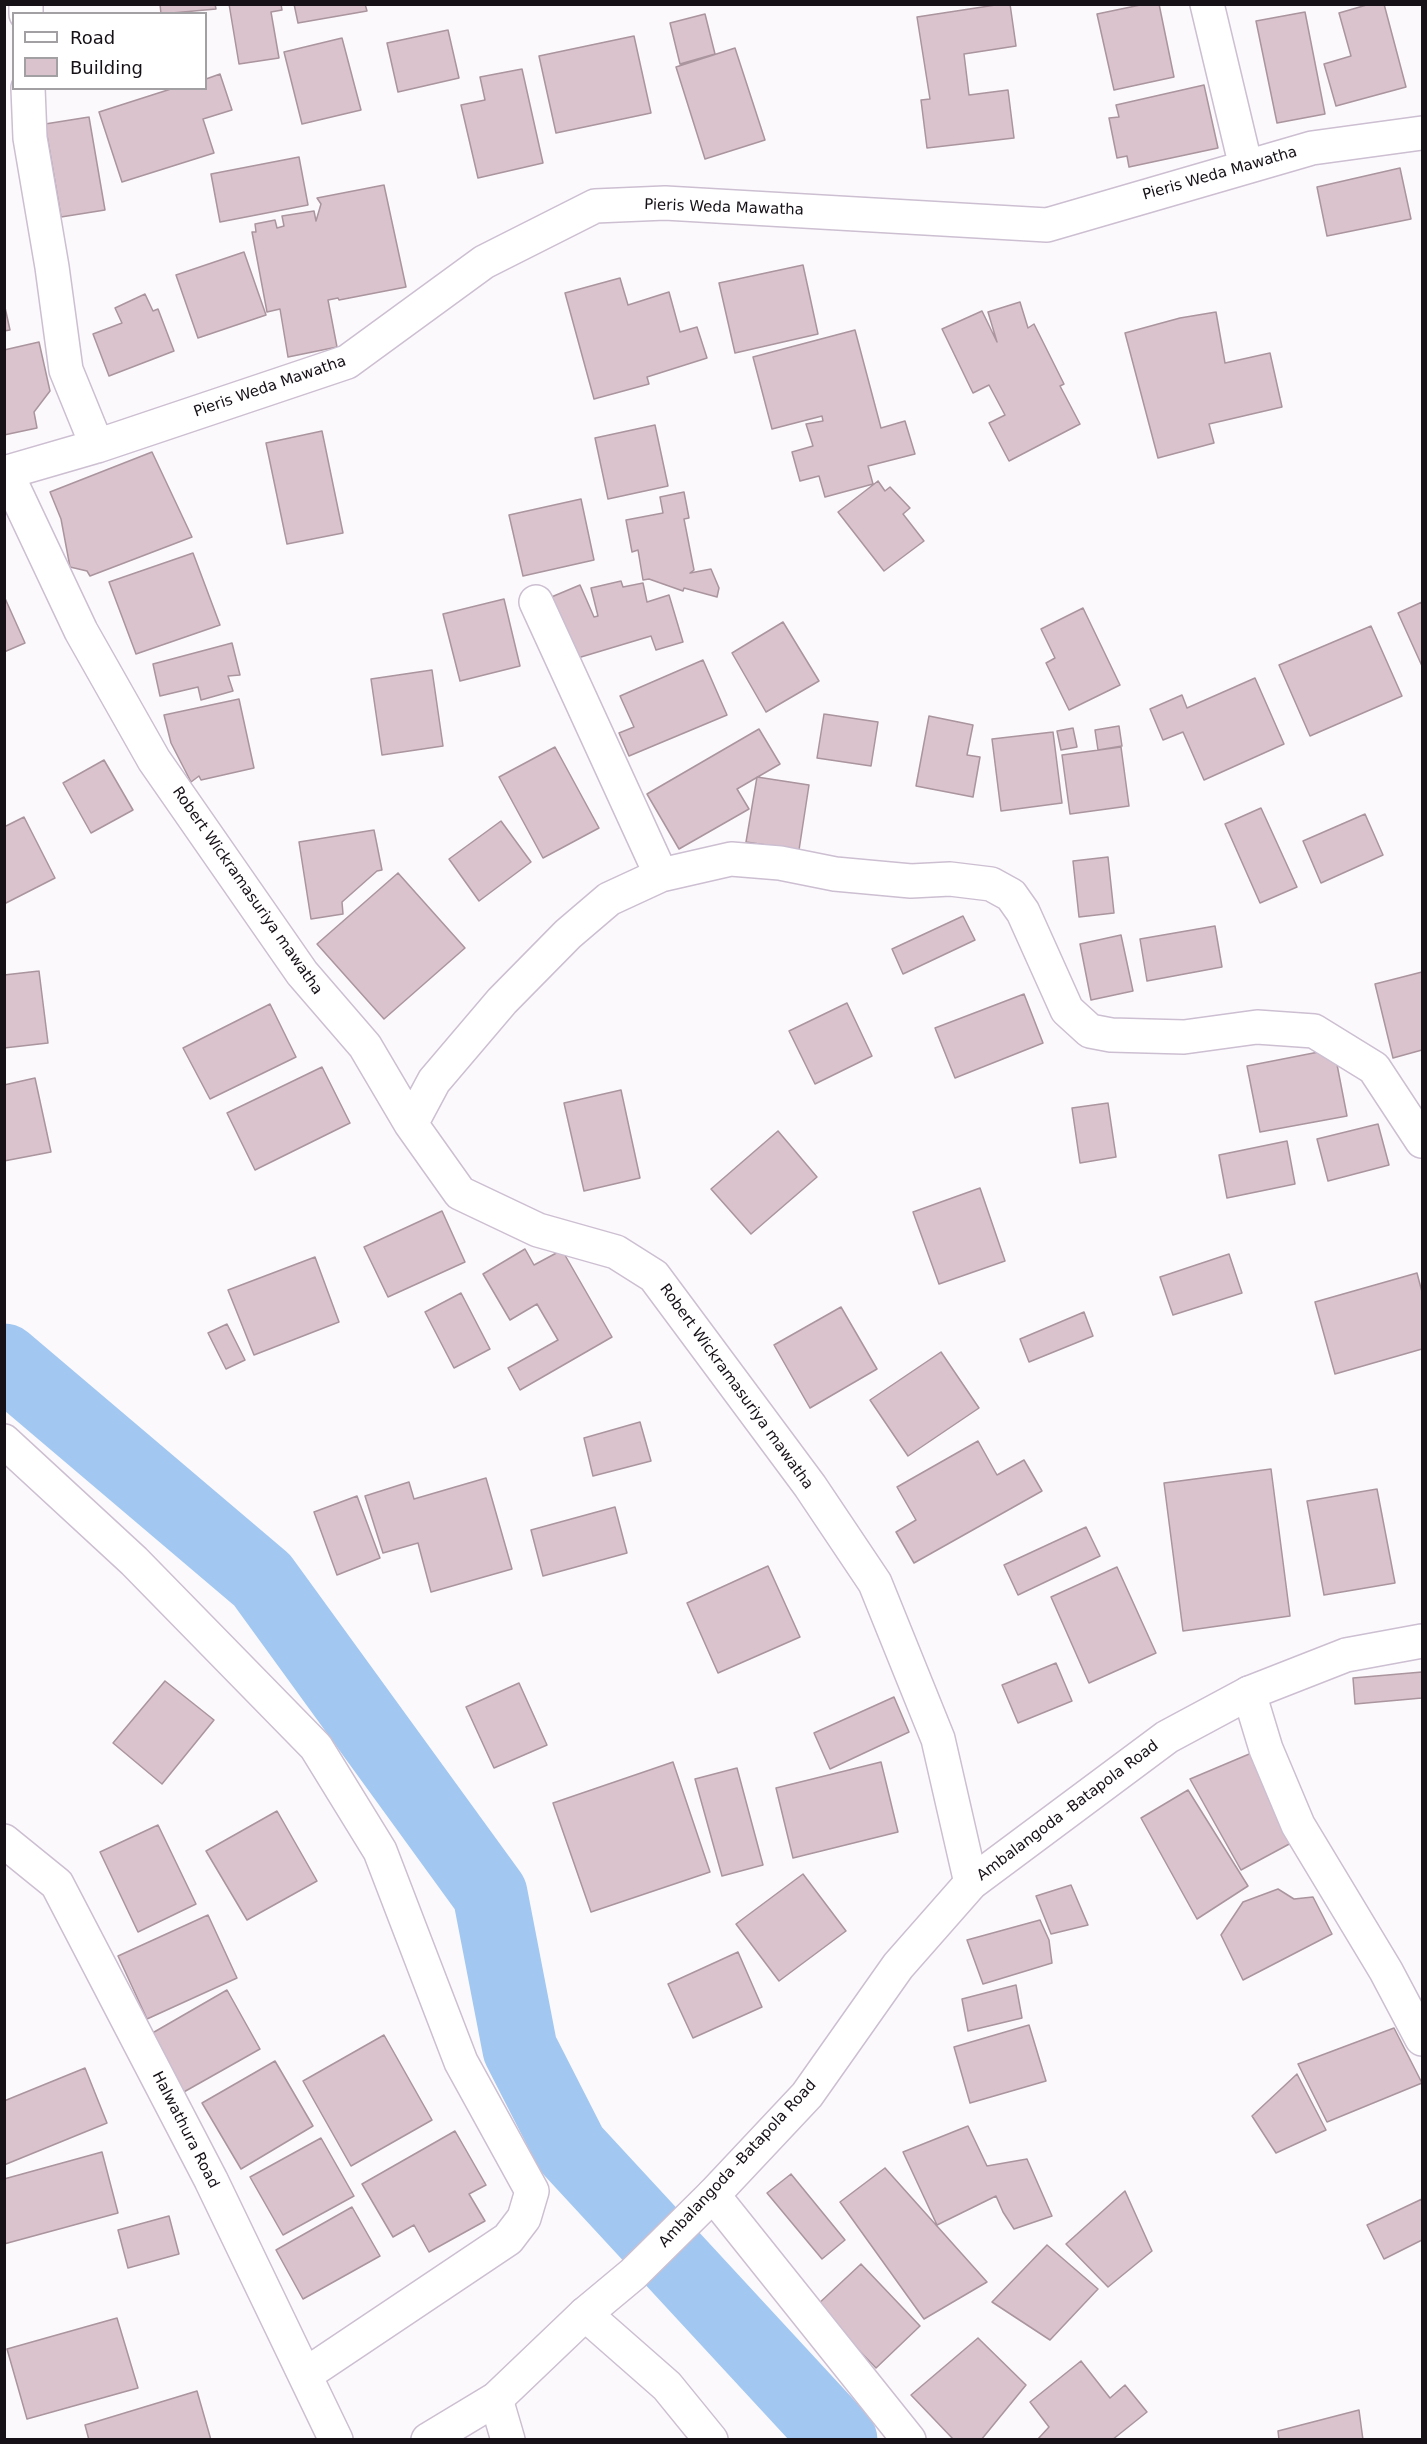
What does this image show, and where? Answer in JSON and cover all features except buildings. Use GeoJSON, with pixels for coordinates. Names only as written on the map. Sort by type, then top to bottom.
{"type":"FeatureCollection","features":[{"type":"Feature","properties":{"kind":"street"},"geometry":{"type":"LineString","coordinates":[[1207,4],[1246,167]]}},
{"type":"Feature","properties":{"kind":"street"},"geometry":{"type":"LineString","coordinates":[[28,90],[30,138],[52,267],[66,370],[97,446]]}},
{"type":"Feature","properties":{"kind":"street","name":"Pieris Weda Mawatha"},"geometry":{"type":"LineString","coordinates":[[5,473],[97,446],[347,362],[483,262],[595,206],[665,203],[1047,225],[1312,148],[1422,133]]}},
{"type":"Feature","properties":{"kind":"street","name":"Robert Wickramasuriya mawatha"},"geometry":{"type":"LineString","coordinates":[[5,473],[81,631],[154,760],[302,974],[365,1046],[411,1125],[460,1193],[538,1230],[616,1252],[654,1276],[810,1486],[875,1583],[938,1738],[972,1882]]}},
{"type":"Feature","properties":{"kind":"street"},"geometry":{"type":"LineString","coordinates":[[536,602],[661,875]]}},
{"type":"Feature","properties":{"kind":"street"},"geometry":{"type":"LineString","coordinates":[[411,1125],[434,1081],[502,1001],[568,934],[609,899],[661,875],[731,859],[780,863],[835,874],[911,881],[950,879],[991,884],[1011,895],[1023,912],[1067,1010],[1090,1031],[1112,1035],[1184,1037],[1257,1027],[1314,1031],[1374,1068],[1422,1141]]}},
{"type":"Feature","properties":{"kind":"street"},"geometry":{"type":"LineString","coordinates":[[4,1441],[134,1561],[316,1747],[380,1851],[461,2062],[532,2191],[524,2218],[508,2239],[305,2375]]}},
{"type":"Feature","properties":{"kind":"street","name":"Ambalangoda -Batapola Road"},"geometry":{"type":"LineString","coordinates":[[428,2439],[496,2398],[585,2314],[633,2274],[706,2202],[807,2095],[898,1966],[972,1882],[1167,1737],[1249,1693],[1346,1655],[1422,1641]]}},
{"type":"Feature","properties":{"kind":"street"},"geometry":{"type":"LineString","coordinates":[[1249,1693],[1266,1749],[1298,1825],[1386,1971],[1422,2039]]}},
{"type":"Feature","properties":{"kind":"street","name":"Halwathura Road"},"geometry":{"type":"LineString","coordinates":[[4,1841],[57,1884],[211,2180],[336,2439]]}},
{"type":"Feature","properties":{"kind":"street"},"geometry":{"type":"LineString","coordinates":[[706,2202],[909,2439]]}},
{"type":"Feature","properties":{"kind":"street"},"geometry":{"type":"LineString","coordinates":[[585,2314],[667,2386],[711,2439]]}},
{"type":"Feature","properties":{"kind":"street"},"geometry":{"type":"LineString","coordinates":[[496,2398],[508,2439]]}},
{"type":"Feature","properties":{"kind":"waterway"},"geometry":{"type":"LineString","coordinates":[[4,1361],[262,1580],[490,1894],[520,2049],[571,2149],[840,2440]]}}]}
